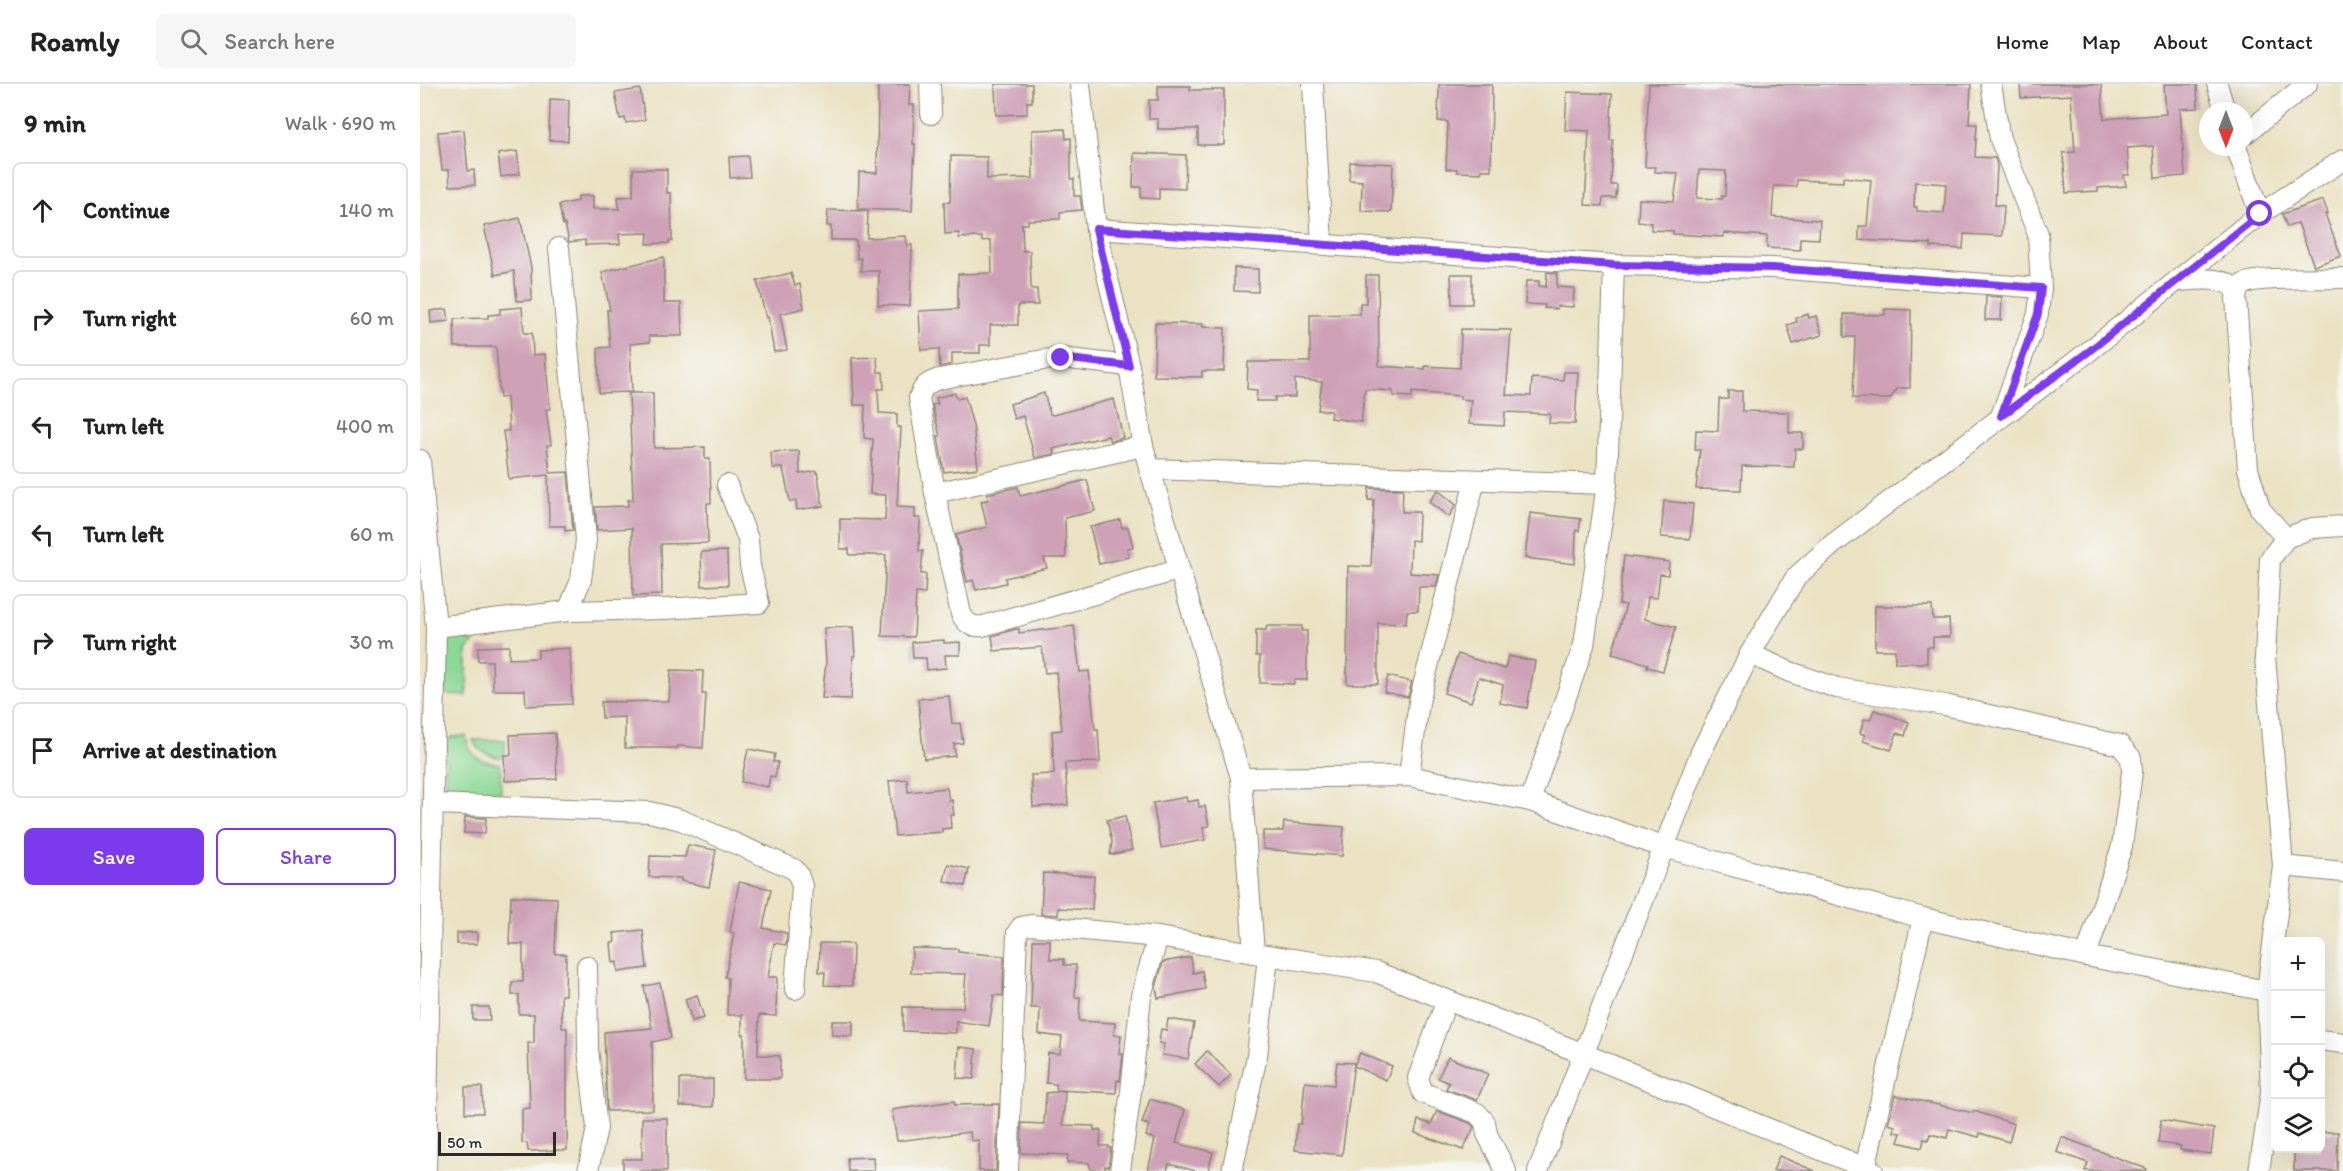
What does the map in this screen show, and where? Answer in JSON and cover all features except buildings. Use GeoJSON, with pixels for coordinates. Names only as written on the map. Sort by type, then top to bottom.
{"type":"FeatureCollection","features":[{"type":"Feature","properties":{"kind":"street"},"geometry":{"type":"LineString","coordinates":[[930,84],[932,114]]}},
{"type":"Feature","properties":{"kind":"street"},"geometry":{"type":"LineString","coordinates":[[1080,84],[1096,229],[1129,366],[1143,446],[1241,778],[1261,954],[1257,1056],[1232,1171]]}},
{"type":"Feature","properties":{"kind":"street"},"geometry":{"type":"LineString","coordinates":[[1313,84],[1322,244]]}},
{"type":"Feature","properties":{"kind":"street"},"geometry":{"type":"LineString","coordinates":[[1990,84],[2000,139],[2038,234],[2041,288],[2038,314],[2001,416]]}},
{"type":"Feature","properties":{"kind":"street"},"geometry":{"type":"LineString","coordinates":[[2217,84],[2222,102]]}},
{"type":"Feature","properties":{"kind":"street"},"geometry":{"type":"LineString","coordinates":[[2253,128],[2307,84]]}},
{"type":"Feature","properties":{"kind":"street"},"geometry":{"type":"LineString","coordinates":[[2239,156],[2260,214]]}},
{"type":"Feature","properties":{"kind":"street"},"geometry":{"type":"LineString","coordinates":[[1538,1171],[1701,752],[1750,654],[1796,577],[1833,544],[2088,352],[2260,214],[2343,160]]}},
{"type":"Feature","properties":{"kind":"street"},"geometry":{"type":"LineString","coordinates":[[1096,229],[1614,265],[1773,268],[2041,288]]}},
{"type":"Feature","properties":{"kind":"street"},"geometry":{"type":"LineString","coordinates":[[559,248],[586,540],[580,580],[568,611]]}},
{"type":"Feature","properties":{"kind":"street"},"geometry":{"type":"LineString","coordinates":[[1530,801],[1584,645],[1606,484],[1614,265]]}},
{"type":"Feature","properties":{"kind":"street"},"geometry":{"type":"LineString","coordinates":[[2286,538],[2260,509],[2248,468],[2236,298],[2243,284],[2258,280],[2343,278]]}},
{"type":"Feature","properties":{"kind":"street"},"geometry":{"type":"LineString","coordinates":[[2177,281],[2214,279],[2229,283],[2238,290]]}},
{"type":"Feature","properties":{"kind":"street"},"geometry":{"type":"LineString","coordinates":[[1129,366],[1061,358],[930,382],[922,388],[919,398],[935,493],[961,614],[967,623],[983,626],[1178,570]]}},
{"type":"Feature","properties":{"kind":"street"},"geometry":{"type":"LineString","coordinates":[[935,493],[1143,446]]}},
{"type":"Feature","properties":{"kind":"street"},"geometry":{"type":"LineString","coordinates":[[420,460],[436,627],[427,776],[433,804],[425,948],[423,1095],[426,1171]]}},
{"type":"Feature","properties":{"kind":"street"},"geometry":{"type":"LineString","coordinates":[[1149,468],[1606,484]]}},
{"type":"Feature","properties":{"kind":"street"},"geometry":{"type":"LineString","coordinates":[[1409,776],[1419,702],[1474,480]]}},
{"type":"Feature","properties":{"kind":"street"},"geometry":{"type":"LineString","coordinates":[[436,627],[568,611],[665,609],[759,603],[750,566],[748,539],[727,485]]}},
{"type":"Feature","properties":{"kind":"street"},"geometry":{"type":"LineString","coordinates":[[2271,1025],[2267,991],[2283,866],[2265,657],[2270,559],[2286,538],[2312,528],[2343,526]]}},
{"type":"Feature","properties":{"kind":"street"},"geometry":{"type":"LineString","coordinates":[[1750,654],[1790,672],[1837,688],[1945,705],[2120,745],[2131,758],[2132,772],[2122,846],[2086,956]]}},
{"type":"Feature","properties":{"kind":"street"},"geometry":{"type":"LineString","coordinates":[[1241,778],[1409,776],[1530,801],[1663,847],[1923,918],[2086,956],[2267,991]]}},
{"type":"Feature","properties":{"kind":"street"},"geometry":{"type":"LineString","coordinates":[[433,804],[650,812],[681,820],[794,869],[802,886],[795,989]]}},
{"type":"Feature","properties":{"kind":"street"},"geometry":{"type":"LineString","coordinates":[[2283,866],[2343,872]]}},
{"type":"Feature","properties":{"kind":"street"},"geometry":{"type":"LineString","coordinates":[[1008,1171],[1017,933],[1021,927],[1031,925],[1158,937],[1377,972],[1869,1169],[1923,918]]}},
{"type":"Feature","properties":{"kind":"street"},"geometry":{"type":"LineString","coordinates":[[1120,1171],[1141,996],[1158,937]]}},
{"type":"Feature","properties":{"kind":"street"},"geometry":{"type":"LineString","coordinates":[[587,966],[588,1048],[597,1128],[588,1171]]}},
{"type":"Feature","properties":{"kind":"street"},"geometry":{"type":"LineString","coordinates":[[1447,1000],[1418,1078],[1419,1086],[1423,1092],[1477,1113],[1485,1122],[1487,1134],[1506,1171]]}},
{"type":"Feature","properties":{"kind":"street"},"geometry":{"type":"LineString","coordinates":[[2325,1041],[2343,1043]]}},
{"type":"Feature","properties":{"kind":"street"},"geometry":{"type":"LineString","coordinates":[[2259,1171],[2271,1092],[2272,1045]]}},
{"type":"Feature","properties":{"kind":"green space"},"geometry":{"type":"Polygon","coordinates":[[[484,630],[467,650],[467,696],[449,695],[446,693],[446,641],[484,630]]]}},
{"type":"Feature","properties":{"kind":"green space"},"geometry":{"type":"Polygon","coordinates":[[[466,736],[469,749],[473,754],[481,760],[500,764],[501,792],[452,790],[446,786],[446,741],[452,737],[466,736]]]}},
{"type":"Feature","properties":{"kind":"green space"},"geometry":{"type":"Polygon","coordinates":[[[473,740],[505,740],[505,752],[500,758],[492,755],[480,750],[473,740]]]}},
{"type":"Feature","properties":{"kind":"route"},"geometry":{"type":"LineString","coordinates":[[1061,358],[1129,366],[1096,229],[1614,265],[1773,268],[2041,288],[2038,314],[2001,416],[2088,352],[2260,214]]}}]}
